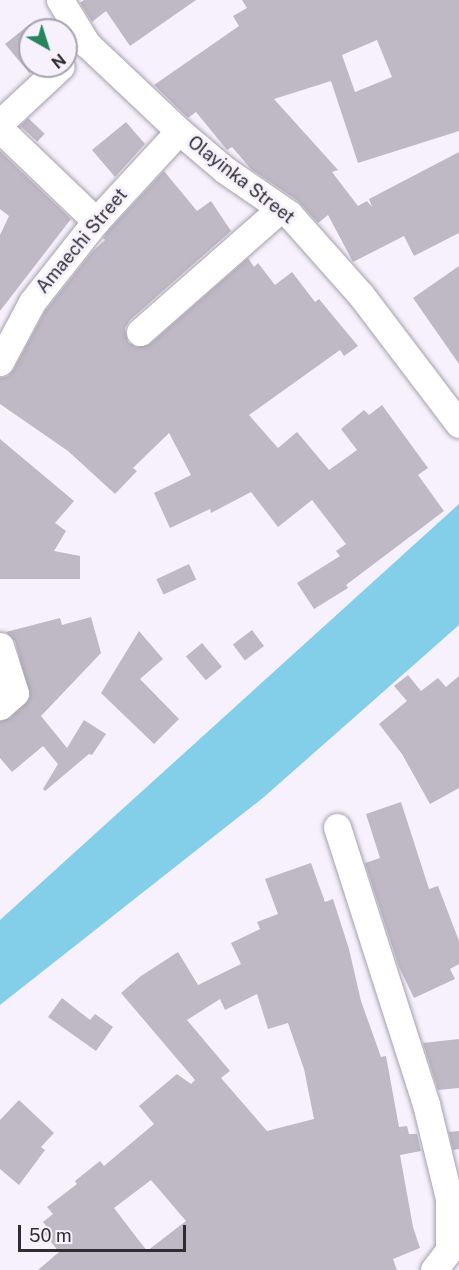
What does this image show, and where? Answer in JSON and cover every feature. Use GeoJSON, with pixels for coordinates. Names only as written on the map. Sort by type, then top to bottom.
{"type":"FeatureCollection","features":[{"type":"Feature","properties":{"kind":"street","name":"Olayinka Street"},"geometry":{"type":"LineString","coordinates":[[60,0],[87,44],[179,131],[225,170],[284,212],[361,295],[459,424]]}},
{"type":"Feature","properties":{"kind":"street"},"geometry":{"type":"LineString","coordinates":[[78,52],[87,44]]}},
{"type":"Feature","properties":{"kind":"street"},"geometry":{"type":"LineString","coordinates":[[0,123],[48,78]]}},
{"type":"Feature","properties":{"kind":"street"},"geometry":{"type":"LineString","coordinates":[[0,129],[96,221]]}},
{"type":"Feature","properties":{"kind":"street","name":"Amaechi Street"},"geometry":{"type":"LineString","coordinates":[[0,362],[32,302],[96,221],[179,131]]}},
{"type":"Feature","properties":{"kind":"street"},"geometry":{"type":"LineString","coordinates":[[140,332],[284,212]]}},
{"type":"Feature","properties":{"kind":"street"},"geometry":{"type":"LineString","coordinates":[[0,646],[8,699]]}},
{"type":"Feature","properties":{"kind":"street"},"geometry":{"type":"LineString","coordinates":[[337,827],[426,1104],[449,1198],[449,1250],[434,1270]]}},
{"type":"Feature","properties":{"kind":"water"},"geometry":{"type":"Polygon","coordinates":[[[459,504],[459,625],[264,797],[0,1005],[0,920],[459,504]]]}},
{"type":"Feature","properties":{"kind":"building"},"geometry":{"type":"Polygon","coordinates":[[[84,0],[196,0],[130,46],[106,11],[92,22],[80,3],[84,0]]]}},
{"type":"Feature","properties":{"kind":"building"},"geometry":{"type":"Polygon","coordinates":[[[242,0],[459,0],[459,131],[358,163],[331,81],[274,99],[338,170],[332,172],[358,206],[367,201],[372,207],[369,199],[459,152],[459,233],[414,256],[404,236],[353,262],[328,215],[318,223],[298,201],[251,169],[232,147],[227,150],[196,112],[188,118],[154,85],[239,26],[233,16],[247,8],[242,0]],[[377,40],[342,55],[355,92],[392,77],[377,40]]]}},
{"type":"Feature","properties":{"kind":"building"},"geometry":{"type":"Polygon","coordinates":[[[18,34],[18,60],[5,44],[18,34]]]}},
{"type":"Feature","properties":{"kind":"building"},"geometry":{"type":"Polygon","coordinates":[[[28,118],[45,134],[37,142],[20,126],[28,118]]]}},
{"type":"Feature","properties":{"kind":"building"},"geometry":{"type":"Polygon","coordinates":[[[126,122],[145,144],[115,177],[92,150],[126,122]]]}},
{"type":"Feature","properties":{"kind":"building"},"geometry":{"type":"Polygon","coordinates":[[[0,151],[71,219],[0,311],[0,235],[9,216],[0,209],[0,151]]]}},
{"type":"Feature","properties":{"kind":"building"},"geometry":{"type":"Polygon","coordinates":[[[164,171],[197,211],[211,201],[231,231],[130,320],[125,328],[128,342],[136,347],[150,344],[248,258],[254,267],[258,263],[275,285],[292,272],[315,302],[319,299],[358,346],[344,356],[340,350],[249,415],[278,448],[297,432],[329,470],[357,450],[341,429],[364,410],[369,415],[382,405],[428,468],[418,475],[444,511],[346,585],[348,588],[314,609],[297,583],[340,556],[336,551],[346,544],[312,500],[278,527],[251,492],[211,513],[210,509],[170,528],[154,493],[191,475],[169,433],[133,468],[137,471],[115,494],[68,451],[0,404],[0,378],[8,376],[14,369],[45,311],[92,252],[105,240],[103,238],[108,231],[164,171]]]}},
{"type":"Feature","properties":{"kind":"building"},"geometry":{"type":"Polygon","coordinates":[[[459,266],[459,364],[413,298],[459,266]]]}},
{"type":"Feature","properties":{"kind":"building"},"geometry":{"type":"Polygon","coordinates":[[[0,439],[74,501],[55,523],[66,531],[54,551],[80,556],[80,579],[0,579],[0,439]]]}},
{"type":"Feature","properties":{"kind":"building"},"geometry":{"type":"Polygon","coordinates":[[[189,564],[196,579],[164,595],[156,579],[189,564]]]}},
{"type":"Feature","properties":{"kind":"building"},"geometry":{"type":"Polygon","coordinates":[[[91,617],[101,653],[41,716],[67,748],[84,720],[106,734],[92,755],[89,754],[45,791],[43,789],[58,764],[43,746],[12,772],[0,758],[0,721],[10,718],[30,697],[15,641],[6,632],[60,618],[62,625],[91,617]]]}},
{"type":"Feature","properties":{"kind":"building"},"geometry":{"type":"Polygon","coordinates":[[[252,630],[264,646],[245,660],[233,644],[252,630]]]}},
{"type":"Feature","properties":{"kind":"building"},"geometry":{"type":"Polygon","coordinates":[[[139,631],[163,659],[140,679],[179,719],[154,744],[101,693],[139,631]]]}},
{"type":"Feature","properties":{"kind":"building"},"geometry":{"type":"Polygon","coordinates":[[[202,643],[222,667],[206,680],[186,656],[202,643]]]}},
{"type":"Feature","properties":{"kind":"building"},"geometry":{"type":"Polygon","coordinates":[[[408,675],[421,691],[438,678],[446,687],[459,676],[459,788],[430,804],[402,754],[379,724],[407,701],[394,686],[408,675]]]}},
{"type":"Feature","properties":{"kind":"building"},"geometry":{"type":"Polygon","coordinates":[[[401,802],[429,889],[438,886],[459,941],[459,964],[450,969],[455,979],[414,998],[399,967],[365,863],[380,858],[366,814],[401,802]]]}},
{"type":"Feature","properties":{"kind":"building"},"geometry":{"type":"Polygon","coordinates":[[[311,863],[325,902],[333,899],[349,949],[361,1001],[381,1057],[386,1056],[399,1127],[407,1126],[409,1134],[417,1134],[421,1151],[400,1155],[413,1227],[420,1248],[393,1259],[397,1270],[38,1270],[59,1252],[43,1232],[48,1228],[43,1222],[53,1214],[47,1207],[77,1184],[75,1181],[100,1161],[104,1166],[154,1124],[139,1106],[177,1074],[191,1084],[195,1080],[121,993],[141,976],[178,952],[198,985],[241,964],[231,943],[260,929],[257,922],[278,914],[265,879],[311,863]],[[257,994],[225,1010],[220,999],[187,1020],[230,1071],[221,1078],[267,1131],[314,1119],[304,1069],[288,1023],[268,1029],[257,994]],[[151,1180],[114,1208],[147,1251],[186,1221],[151,1180]]]}},
{"type":"Feature","properties":{"kind":"building"},"geometry":{"type":"Polygon","coordinates":[[[62,998],[90,1020],[95,1014],[113,1027],[96,1051],[48,1017],[62,998]]]}},
{"type":"Feature","properties":{"kind":"building"},"geometry":{"type":"Polygon","coordinates":[[[459,1039],[459,1088],[438,1090],[423,1043],[459,1039]]]}},
{"type":"Feature","properties":{"kind":"building"},"geometry":{"type":"Polygon","coordinates":[[[19,1100],[54,1133],[41,1147],[45,1150],[19,1185],[0,1169],[0,1120],[19,1100]]]}},
{"type":"Feature","properties":{"kind":"building"},"geometry":{"type":"Polygon","coordinates":[[[459,1131],[459,1149],[453,1150],[449,1132],[459,1131]]]}}]}
